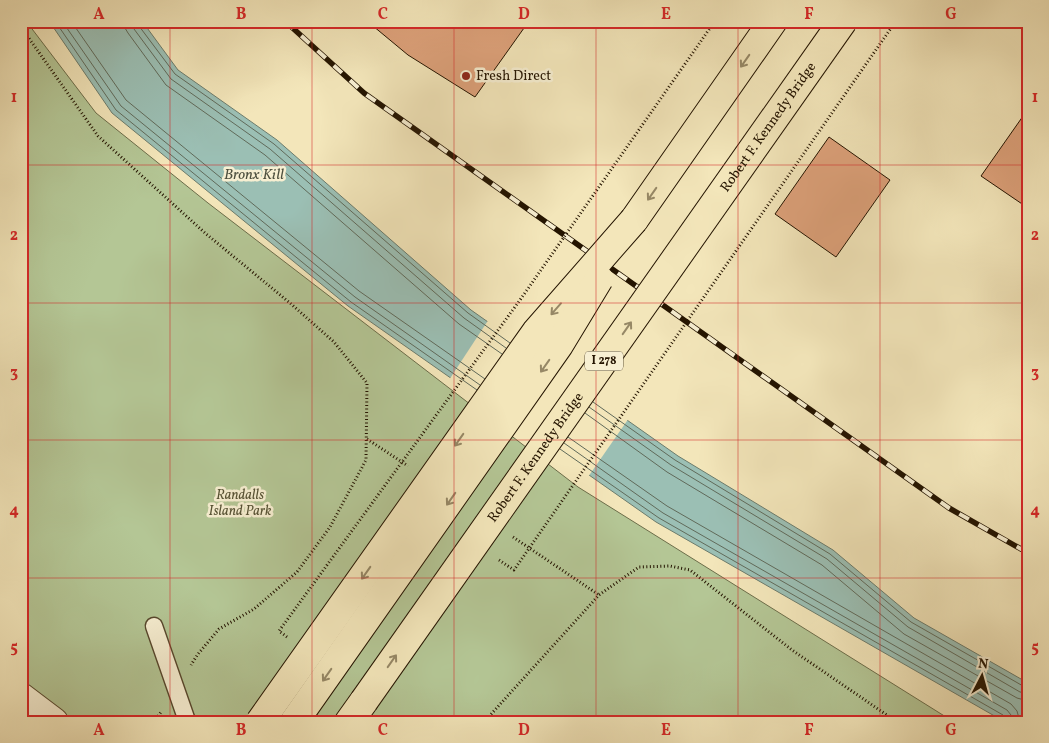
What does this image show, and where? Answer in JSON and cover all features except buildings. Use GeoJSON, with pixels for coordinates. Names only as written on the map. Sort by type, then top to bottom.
{"type":"FeatureCollection","features":[{"type":"Feature","properties":{"kind":"highway"},"geometry":{"type":"LineString","coordinates":[[294,722],[559,345],[634,220],[773,21]]}},
{"type":"Feature","properties":{"kind":"highway","name":"Robert F. Kennedy Bridge"},"geometry":{"type":"LineString","coordinates":[[355,715],[843,21]]}},
{"type":"Feature","properties":{"kind":"highway"},"geometry":{"type":"LineString","coordinates":[[260,722],[536,332],[634,220]]}},
{"type":"Feature","properties":{"kind":"street"},"geometry":{"type":"LineString","coordinates":[[21,697],[54,722]]}},
{"type":"Feature","properties":{"kind":"lane"},"geometry":{"type":"LineString","coordinates":[[154,626],[186,718],[184,722]]}},
{"type":"Feature","properties":{"kind":"path"},"geometry":{"type":"LineString","coordinates":[[520,300],[715,21]]}},
{"type":"Feature","properties":{"kind":"path"},"geometry":{"type":"LineString","coordinates":[[499,560],[514,570],[896,21]]}},
{"type":"Feature","properties":{"kind":"path"},"geometry":{"type":"LineString","coordinates":[[21,27],[98,136],[205,233],[334,342],[367,383],[366,460],[330,527],[297,572],[254,609],[219,629],[198,654],[154,722]]}},
{"type":"Feature","properties":{"kind":"path"},"geometry":{"type":"LineString","coordinates":[[484,722],[599,595],[639,567],[670,566],[690,570],[792,650],[897,722]]}},
{"type":"Feature","properties":{"kind":"green space","name":"Randalls Island Park"},"geometry":{"type":"Polygon","coordinates":[[[21,21],[26,21],[96,113],[208,203],[578,487],[954,722],[21,722],[21,21]]]}},
{"type":"Feature","properties":{"kind":"water","name":"Bronx Kill"},"geometry":{"type":"Polygon","coordinates":[[[49,21],[142,21],[178,70],[277,140],[471,310],[678,456],[833,550],[914,618],[1028,683],[1028,722],[1005,722],[656,522],[348,306],[112,113],[49,21]]]}},
{"type":"Feature","properties":{"kind":"pier"},"geometry":{"type":"Polygon","coordinates":[[[489,319],[629,418],[588,477],[449,380],[489,319]]]}},
{"type":"Feature","properties":{"kind":"railway"},"geometry":{"type":"LineString","coordinates":[[285,21],[364,93],[949,508],[1028,553]]}},
{"type":"Feature","properties":{"kind":"place","name":"Fresh Direct"},"geometry":{"type":"Point","coordinates":[466,76]}}]}
